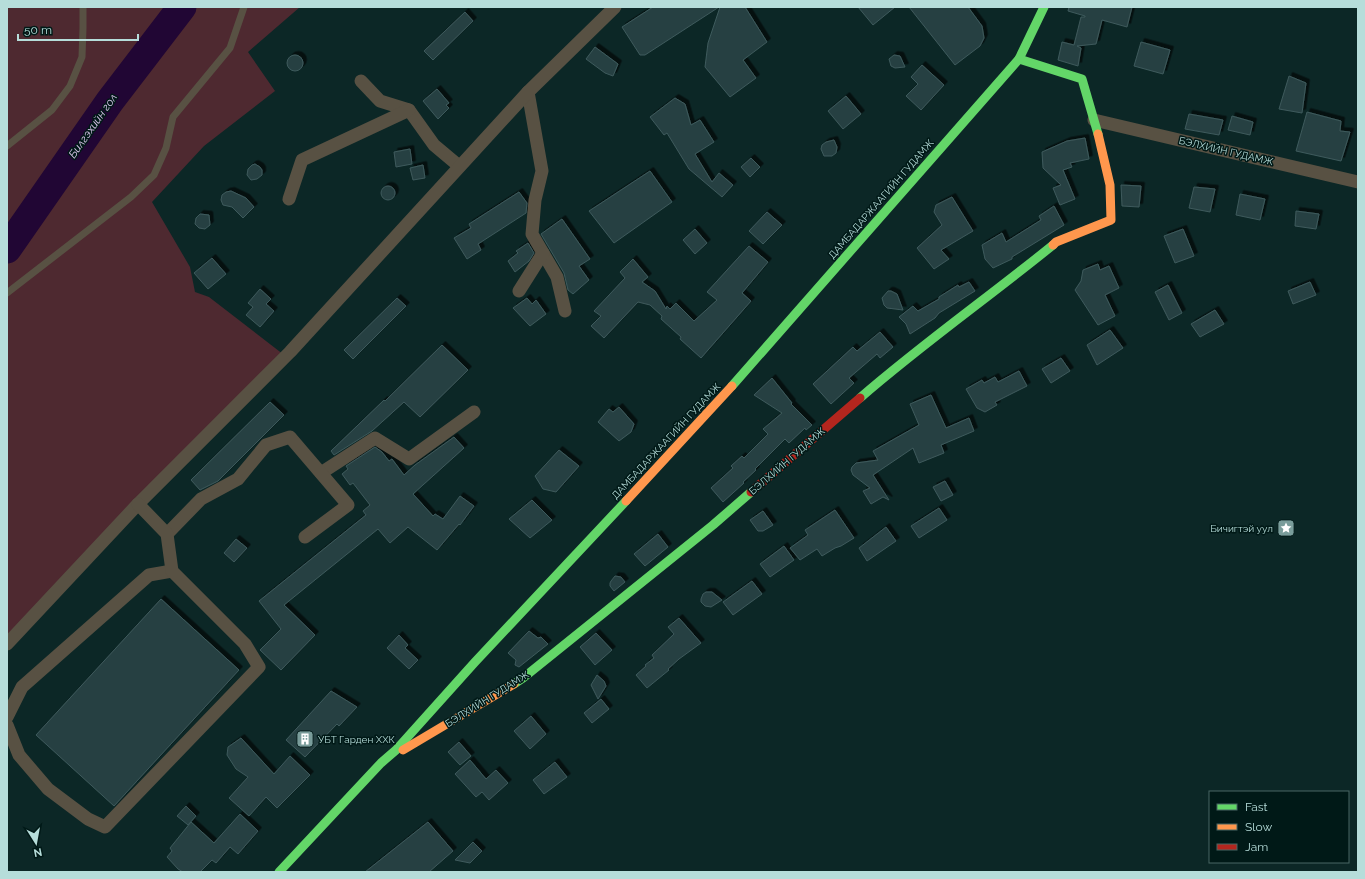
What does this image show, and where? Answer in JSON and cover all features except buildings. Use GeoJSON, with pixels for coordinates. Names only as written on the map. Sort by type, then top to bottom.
{"type":"FeatureCollection","features":[{"type":"Feature","properties":{"kind":"main road","name":"ДАМБАДАРЖААГИЙН ГУДАМЖ"},"geometry":{"type":"LineString","coordinates":[[279,872],[396,750],[475,662],[714,406],[1019,59],[1044,7]]}},
{"type":"Feature","properties":{"kind":"main road","name":"БЭЛХИЙН ГУДАМЖ"},"geometry":{"type":"LineString","coordinates":[[382,763],[523,678],[713,525],[898,365],[1011,279],[1056,242],[1111,220],[1110,185],[1082,79],[1019,59]]}},
{"type":"Feature","properties":{"kind":"street"},"geometry":{"type":"LineString","coordinates":[[7,644],[138,504],[290,352],[528,92],[615,7]]}},
{"type":"Feature","properties":{"kind":"street"},"geometry":{"type":"LineString","coordinates":[[361,81],[380,102],[409,110],[434,145],[459,166]]}},
{"type":"Feature","properties":{"kind":"street"},"geometry":{"type":"LineString","coordinates":[[528,92],[542,171],[536,200],[532,234],[557,278],[565,311]]}},
{"type":"Feature","properties":{"kind":"street"},"geometry":{"type":"LineString","coordinates":[[289,199],[302,160],[409,110]]}},
{"type":"Feature","properties":{"kind":"street","name":"БЭЛХИЙН ГУДАМЖ"},"geometry":{"type":"LineString","coordinates":[[1094,120],[1358,182]]}},
{"type":"Feature","properties":{"kind":"street"},"geometry":{"type":"LineString","coordinates":[[519,291],[543,253]]}},
{"type":"Feature","properties":{"kind":"street"},"geometry":{"type":"LineString","coordinates":[[321,474],[375,438],[409,459],[474,412]]}},
{"type":"Feature","properties":{"kind":"street"},"geometry":{"type":"LineString","coordinates":[[166,534],[201,499],[238,479],[266,445],[290,437],[348,505],[305,537]]}},
{"type":"Feature","properties":{"kind":"street"},"geometry":{"type":"LineString","coordinates":[[7,725],[19,755],[48,789],[88,819],[105,827],[259,667],[245,644],[172,571],[166,534],[138,504]]}},
{"type":"Feature","properties":{"kind":"street"},"geometry":{"type":"LineString","coordinates":[[7,717],[22,687],[149,574],[172,571]]}},
{"type":"Feature","properties":{"kind":"lane"},"geometry":{"type":"LineString","coordinates":[[7,146],[52,110],[70,86],[82,56],[82,7]]}},
{"type":"Feature","properties":{"kind":"lane"},"geometry":{"type":"LineString","coordinates":[[7,293],[131,197],[154,175],[166,148],[173,117],[230,48],[244,7]]}},
{"type":"Feature","properties":{"kind":"shaded area"},"geometry":{"type":"Polygon","coordinates":[[[7,7],[300,7],[248,52],[275,91],[204,146],[152,202],[190,267],[195,292],[209,297],[288,358],[7,639],[7,7]]]}},
{"type":"Feature","properties":{"kind":"waterway","name":"Билгэхийн гол"},"geometry":{"type":"LineString","coordinates":[[7,249],[110,101],[182,7]]}},
{"type":"Feature","properties":{"kind":"traffic: fast"},"geometry":{"type":"LineString","coordinates":[[732,386],[1019,59],[1044,7]]}},
{"type":"Feature","properties":{"kind":"traffic: fast"},"geometry":{"type":"LineString","coordinates":[[1019,59],[1082,79],[1098,134]]}},
{"type":"Feature","properties":{"kind":"traffic: fast"},"geometry":{"type":"LineString","coordinates":[[860,398],[883,378],[1053,245]]}},
{"type":"Feature","properties":{"kind":"traffic: fast"},"geometry":{"type":"LineString","coordinates":[[514,684],[713,525],[751,492]]}},
{"type":"Feature","properties":{"kind":"traffic: fast"},"geometry":{"type":"LineString","coordinates":[[279,872],[381,763],[396,750],[475,662],[626,501]]}},
{"type":"Feature","properties":{"kind":"traffic: slow"},"geometry":{"type":"LineString","coordinates":[[1053,245],[1056,242],[1111,220],[1110,185],[1098,134]]}},
{"type":"Feature","properties":{"kind":"traffic: slow"},"geometry":{"type":"LineString","coordinates":[[626,501],[732,386]]}},
{"type":"Feature","properties":{"kind":"traffic: slow"},"geometry":{"type":"LineString","coordinates":[[403,750],[514,684]]}},
{"type":"Feature","properties":{"kind":"traffic: jam"},"geometry":{"type":"LineString","coordinates":[[751,492],[860,398]]}},
{"type":"Feature","properties":{"kind":"place","name":"Бичигтэй уул"},"geometry":{"type":"Point","coordinates":[1286,528]}},
{"type":"Feature","properties":{"kind":"place","name":"УБТ Гарден ХХК"},"geometry":{"type":"Point","coordinates":[305,739]}}]}
